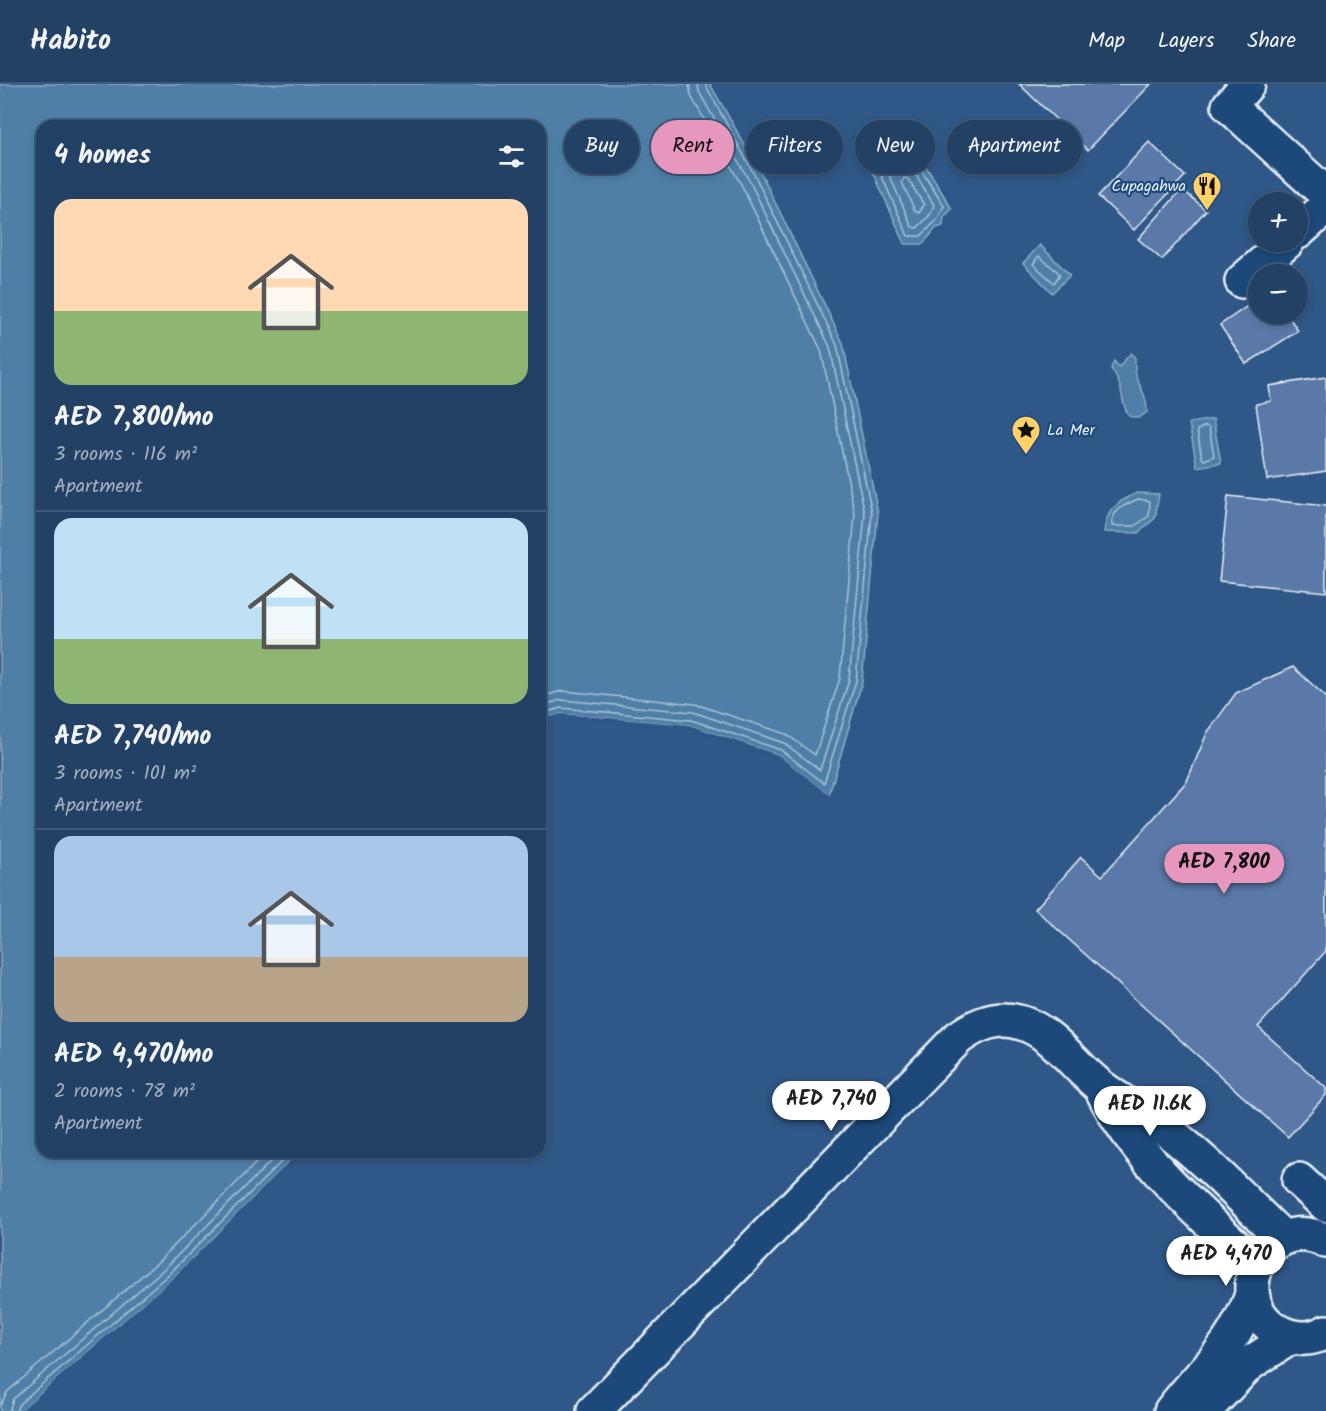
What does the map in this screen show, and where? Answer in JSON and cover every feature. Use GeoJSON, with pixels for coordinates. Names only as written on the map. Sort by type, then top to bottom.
{"type":"FeatureCollection","features":[{"type":"Feature","properties":{"kind":"street"},"geometry":{"type":"LineString","coordinates":[[1248,84],[1229,106],[1326,194]]}},
{"type":"Feature","properties":{"kind":"street"},"geometry":{"type":"LineString","coordinates":[[1308,223],[1326,207]]}},
{"type":"Feature","properties":{"kind":"street"},"geometry":{"type":"LineString","coordinates":[[1242,281],[1275,252]]}},
{"type":"Feature","properties":{"kind":"street"},"geometry":{"type":"LineString","coordinates":[[594,1411],[958,1038],[972,1028],[1005,1020],[1033,1026],[1100,1087],[1145,1114],[1187,1147],[1283,1238]]}},
{"type":"Feature","properties":{"kind":"street"},"geometry":{"type":"LineString","coordinates":[[1100,1087],[1125,1131],[1159,1174],[1254,1280],[1256,1309],[1264,1322],[1312,1339]]}},
{"type":"Feature","properties":{"kind":"street"},"geometry":{"type":"LineString","coordinates":[[1159,1174],[1168,1155],[1187,1147]]}},
{"type":"Feature","properties":{"kind":"street"},"geometry":{"type":"LineString","coordinates":[[1299,1180],[1326,1205]]}},
{"type":"Feature","properties":{"kind":"street"},"geometry":{"type":"LineString","coordinates":[[1171,1411],[1229,1344],[1243,1320],[1263,1254],[1283,1238],[1300,1235],[1317,1237],[1326,1241]]}},
{"type":"Feature","properties":{"kind":"street"},"geometry":{"type":"LineString","coordinates":[[1204,1411],[1249,1365],[1312,1339]]}},
{"type":"Feature","properties":{"kind":"water"},"geometry":{"type":"Polygon","coordinates":[[[0,84],[710,84],[731,120],[651,120],[651,174],[734,174],[734,126],[746,147],[746,174],[761,174],[843,343],[878,513],[862,682],[829,795],[778,755],[689,725],[561,714],[546,718],[546,120],[36,120],[36,1158],[293,1158],[174,1277],[20,1411],[0,1411],[0,84]]]}},
{"type":"Feature","properties":{"kind":"water"},"geometry":{"type":"Polygon","coordinates":[[[874,174],[931,174],[952,209],[944,217],[943,226],[936,228],[923,244],[905,244],[874,174]]]}},
{"type":"Feature","properties":{"kind":"water"},"geometry":{"type":"Polygon","coordinates":[[[1040,245],[1070,275],[1052,293],[1023,263],[1040,245]]]}},
{"type":"Feature","properties":{"kind":"water"},"geometry":{"type":"Polygon","coordinates":[[[1131,353],[1135,358],[1137,380],[1145,397],[1147,412],[1139,418],[1129,416],[1119,383],[1111,369],[1114,361],[1119,367],[1131,353]]]}},
{"type":"Feature","properties":{"kind":"water"},"geometry":{"type":"Polygon","coordinates":[[[1213,419],[1221,463],[1197,467],[1189,423],[1213,419]]]}},
{"type":"Feature","properties":{"kind":"water"},"geometry":{"type":"Polygon","coordinates":[[[1137,493],[1159,494],[1155,518],[1138,533],[1104,532],[1110,512],[1137,493]]]}},
{"type":"Feature","properties":{"kind":"pier"},"geometry":{"type":"Polygon","coordinates":[[[561,714],[689,725],[778,755],[831,796],[827,798],[777,758],[688,728],[561,717],[546,721],[546,718],[561,714]]]}},
{"type":"Feature","properties":{"kind":"pier"},"geometry":{"type":"Polygon","coordinates":[[[293,1158],[296,1158],[176,1280],[24,1411],[20,1411],[174,1277],[293,1158]]]}},
{"type":"Feature","properties":{"kind":"building"},"geometry":{"type":"Polygon","coordinates":[[[1019,84],[1151,84],[1088,150],[1082,144],[1082,120],[1057,120],[1019,84]]]}},
{"type":"Feature","properties":{"kind":"building"},"geometry":{"type":"Polygon","coordinates":[[[1149,142],[1185,176],[1134,230],[1098,196],[1149,142]]]}},
{"type":"Feature","properties":{"kind":"building"},"geometry":{"type":"Polygon","coordinates":[[[1182,189],[1206,210],[1162,260],[1138,239],[1182,189]]]}},
{"type":"Feature","properties":{"kind":"building"},"geometry":{"type":"Polygon","coordinates":[[[1248,306],[1248,324],[1293,324],[1298,331],[1246,364],[1220,325],[1248,306]]]}},
{"type":"Feature","properties":{"kind":"building"},"geometry":{"type":"Polygon","coordinates":[[[1326,377],[1326,471],[1267,480],[1256,404],[1271,401],[1269,386],[1326,377]]]}},
{"type":"Feature","properties":{"kind":"building"},"geometry":{"type":"Polygon","coordinates":[[[1228,496],[1326,506],[1326,592],[1219,581],[1228,496]]]}},
{"type":"Feature","properties":{"kind":"building"},"geometry":{"type":"Polygon","coordinates":[[[1293,667],[1326,697],[1326,951],[1258,1027],[1326,1088],[1326,1095],[1288,1137],[1035,909],[1081,857],[1102,876],[1187,781],[1207,733],[1236,693],[1293,667]]]}},
{"type":"Feature","properties":{"kind":"place","name":"Cupagahwa"},"geometry":{"type":"Point","coordinates":[1207,212]}},
{"type":"Feature","properties":{"kind":"place","name":"La Mer"},"geometry":{"type":"Point","coordinates":[1026,456]}}]}
